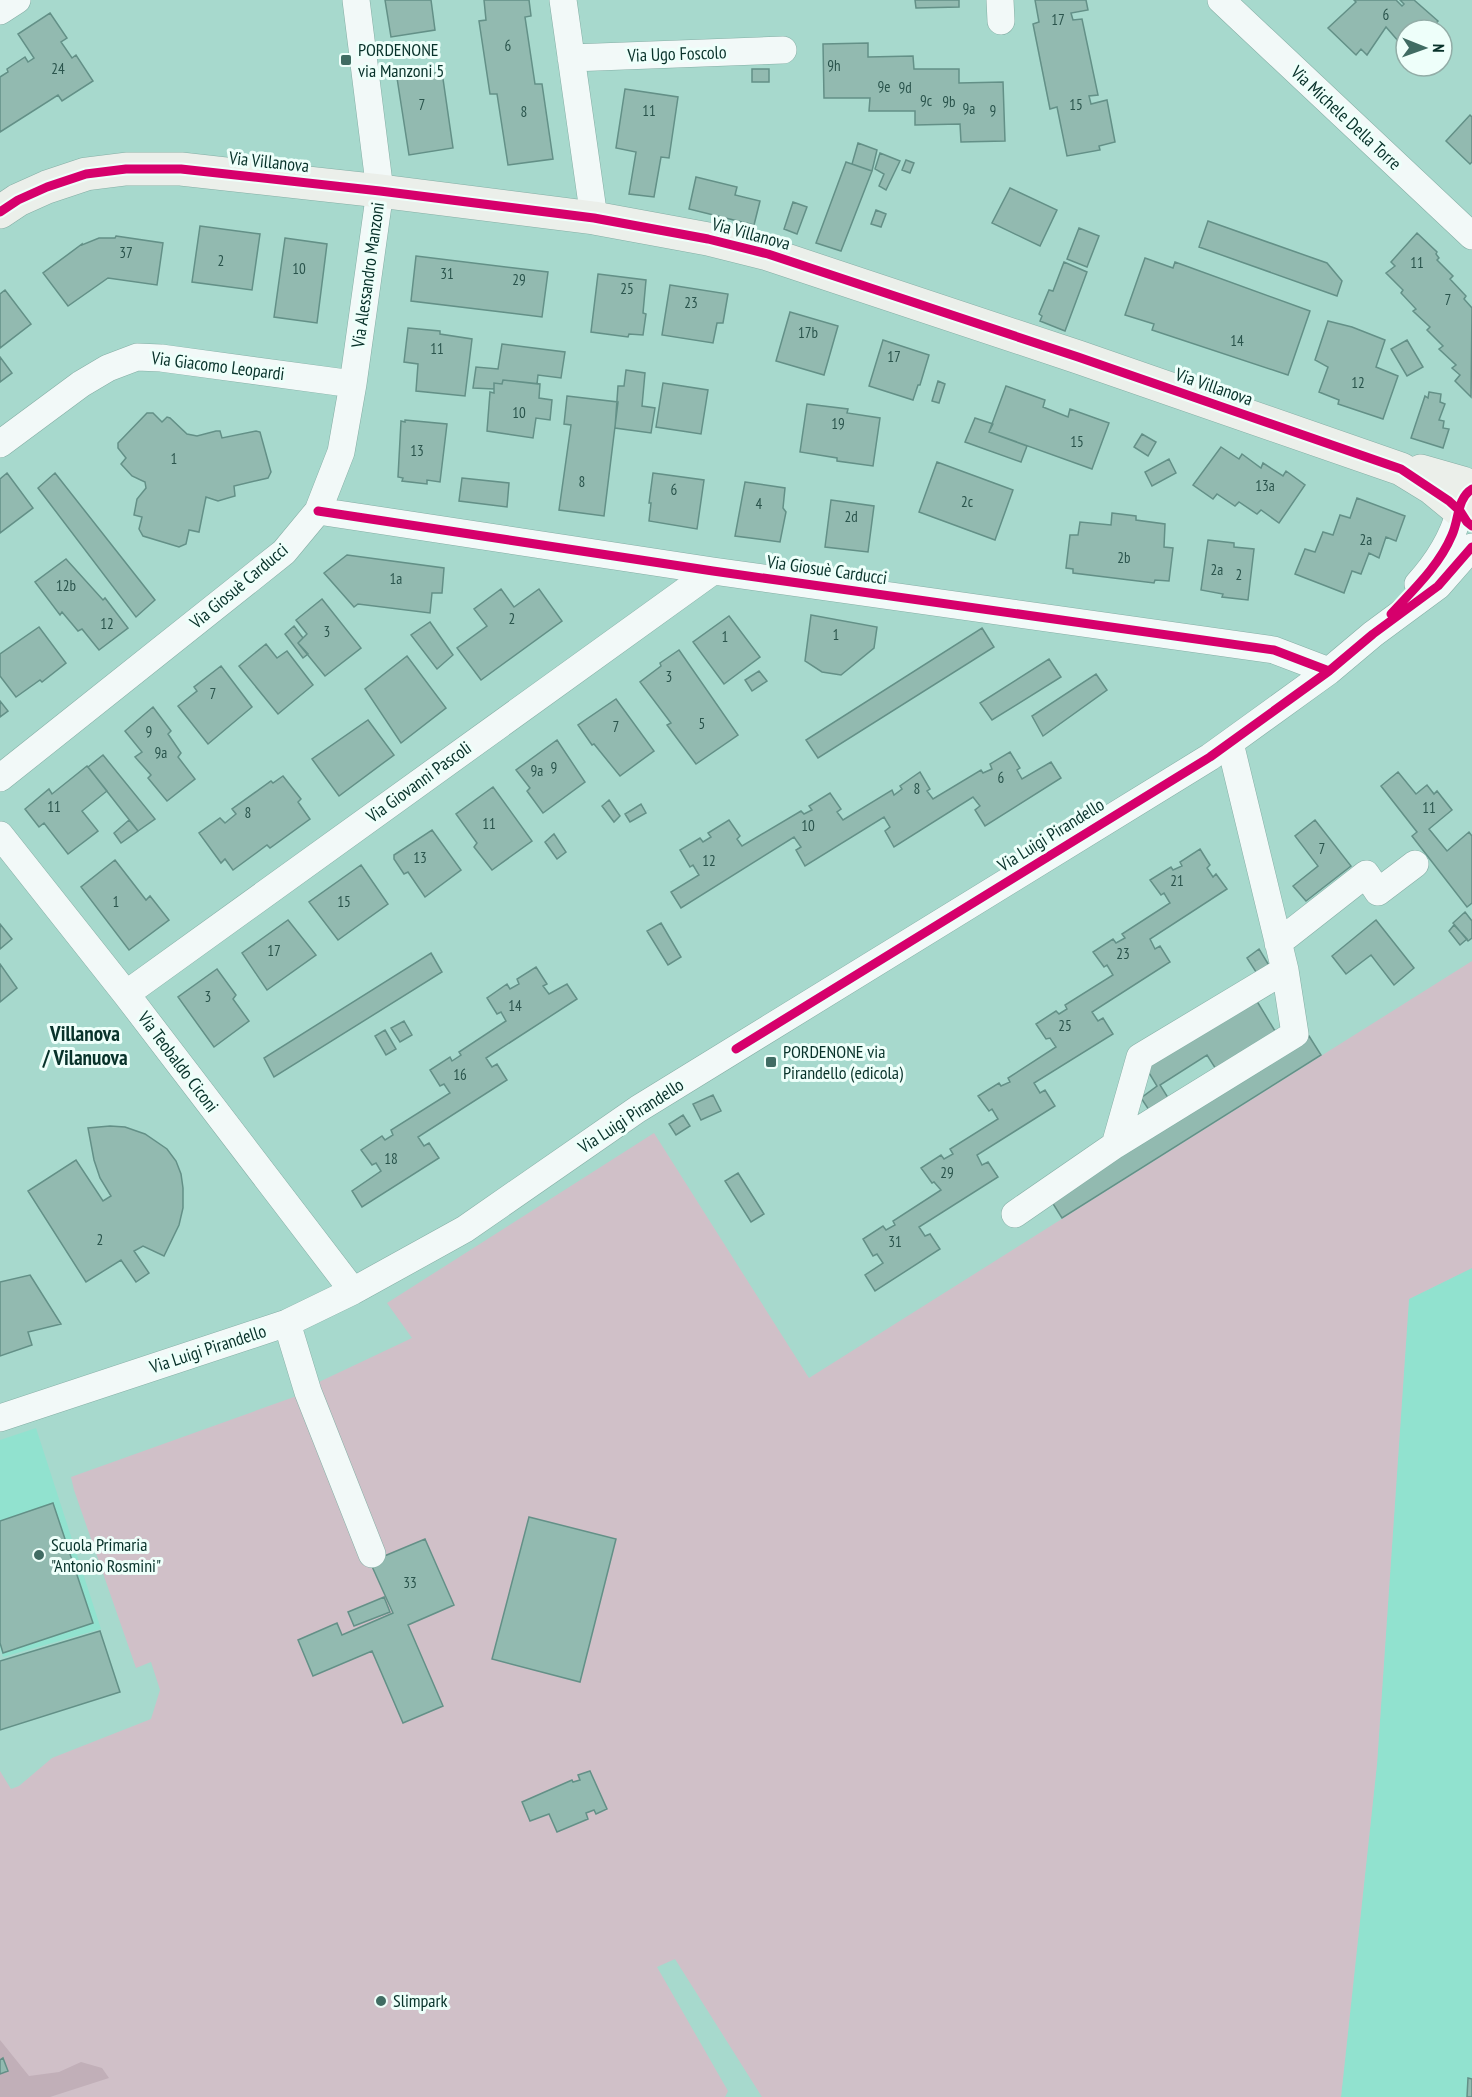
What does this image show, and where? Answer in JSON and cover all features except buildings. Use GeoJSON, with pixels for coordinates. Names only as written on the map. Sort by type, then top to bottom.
{"type":"FeatureCollection","features":[{"type":"Feature","properties":{"kind":"street"},"geometry":{"type":"LineString","coordinates":[[0,11],[17,0]]}},
{"type":"Feature","properties":{"kind":"street","name":"Via Alessandro Manzoni"},"geometry":{"type":"LineString","coordinates":[[318,511],[341,452],[353,384],[380,191],[356,0]]}},
{"type":"Feature","properties":{"kind":"street"},"geometry":{"type":"LineString","coordinates":[[563,0],[594,218]]}},
{"type":"Feature","properties":{"kind":"street","name":"Via Michele Della Torre"},"geometry":{"type":"LineString","coordinates":[[1221,0],[1472,236]]}},
{"type":"Feature","properties":{"kind":"street","name":"Via Ugo Foscolo"},"geometry":{"type":"LineString","coordinates":[[571,58],[783,50]]}},
{"type":"Feature","properties":{"kind":"street","name":"Via Villanova"},"geometry":{"type":"LineString","coordinates":[[0,212],[18,200],[47,187],[86,174],[126,169],[181,169],[594,218],[708,239],[768,254],[1089,361],[1401,469],[1419,471],[1463,483],[1469,503]]}},
{"type":"Feature","properties":{"kind":"street","name":"Via Giacomo Leopardi"},"geometry":{"type":"LineString","coordinates":[[0,444],[81,384],[108,368],[137,357],[160,358],[353,384]]}},
{"type":"Feature","properties":{"kind":"street","name":"Via Luigi Pirandello"},"geometry":{"type":"LineString","coordinates":[[1373,634],[1429,571],[1452,537],[1469,503]]}},
{"type":"Feature","properties":{"kind":"street","name":"Via Giosuè Carducci"},"geometry":{"type":"LineString","coordinates":[[0,778],[284,552],[318,511],[713,571],[1274,650],[1329,671]]}},
{"type":"Feature","properties":{"kind":"street","name":"Via Luigi Pirandello"},"geometry":{"type":"LineString","coordinates":[[0,1418],[287,1323],[353,1291],[465,1229],[638,1109],[1230,743],[1329,671],[1373,634],[1438,586],[1472,547]]}},
{"type":"Feature","properties":{"kind":"street","name":"Via Giovanni Pascoli"},"geometry":{"type":"LineString","coordinates":[[126,994],[713,571]]}},
{"type":"Feature","properties":{"kind":"street"},"geometry":{"type":"LineString","coordinates":[[1015,1214],[1115,1145],[1295,1035],[1285,970],[1230,743]]}},
{"type":"Feature","properties":{"kind":"street","name":"Via Teobaldo Ciconi"},"geometry":{"type":"LineString","coordinates":[[0,835],[126,994],[353,1291]]}},
{"type":"Feature","properties":{"kind":"street"},"geometry":{"type":"LineString","coordinates":[[1278,943],[1366,874],[1378,892],[1415,864]]}},
{"type":"Feature","properties":{"kind":"street"},"geometry":{"type":"LineString","coordinates":[[1115,1145],[1140,1057],[1285,970]]}},
{"type":"Feature","properties":{"kind":"street"},"geometry":{"type":"LineString","coordinates":[[287,1323],[308,1392],[372,1554]]}},
{"type":"Feature","properties":{"kind":"shaded area"},"geometry":{"type":"Polygon","coordinates":[[[1472,961],[1472,1268],[1409,1299],[1377,1764],[1341,2097],[762,2097],[675,1959],[657,1967],[728,2091],[725,2097],[0,2097],[0,1771],[11,1789],[19,1786],[52,1758],[151,1719],[160,1690],[151,1662],[136,1668],[71,1477],[308,1392],[321,1381],[412,1338],[387,1303],[654,1133],[809,1378],[1472,961]]]}},
{"type":"Feature","properties":{"kind":"shaded area"},"geometry":{"type":"Polygon","coordinates":[[[1472,1268],[1472,2097],[1341,2097],[1377,1764],[1409,1299],[1472,1268]]]}},
{"type":"Feature","properties":{"kind":"shaded area","name":"Scuola Primaria \"Antonio Rosmini\""},"geometry":{"type":"Polygon","coordinates":[[[36,1428],[101,1629],[3,1657],[0,1647],[0,1440],[36,1428]]]}},
{"type":"Feature","properties":{"kind":"shaded area"},"geometry":{"type":"Polygon","coordinates":[[[0,2040],[29,2076],[59,2072],[81,2062],[102,2068],[109,2078],[50,2097],[0,2097],[0,2040]]]}},
{"type":"Feature","properties":{"kind":"cycle path"},"geometry":{"type":"LineString","coordinates":[[0,212],[18,200],[47,187],[86,174],[126,169],[181,169],[594,218],[708,239],[768,254],[1078,357],[1401,469],[1449,501],[1472,526]]}},
{"type":"Feature","properties":{"kind":"cycle path"},"geometry":{"type":"LineString","coordinates":[[1391,614],[1440,557],[1452,535],[1464,498],[1472,489]]}},
{"type":"Feature","properties":{"kind":"cycle path"},"geometry":{"type":"LineString","coordinates":[[318,511],[713,571],[1274,650],[1329,671]]}},
{"type":"Feature","properties":{"kind":"cycle path"},"geometry":{"type":"LineString","coordinates":[[736,1049],[1210,757],[1329,671],[1373,634],[1438,586],[1472,547]]}},
{"type":"Feature","properties":{"kind":"place","name":"PORDENONE via Manzoni 5"},"geometry":{"type":"Point","coordinates":[346,60]}},
{"type":"Feature","properties":{"kind":"place","name":"PORDENONE via Pirandello (edicola)"},"geometry":{"type":"Point","coordinates":[771,1062]}},
{"type":"Feature","properties":{"kind":"place","name":"Scuola Primaria \"Antonio Rosmini\""},"geometry":{"type":"Point","coordinates":[39,1555]}},
{"type":"Feature","properties":{"kind":"place","name":"Slimpark"},"geometry":{"type":"Point","coordinates":[381,2001]}},
{"type":"Feature","properties":{"kind":"district","name":"Villanova / Vilanuova"},"geometry":{"type":"Point","coordinates":[85,1046]}}]}
